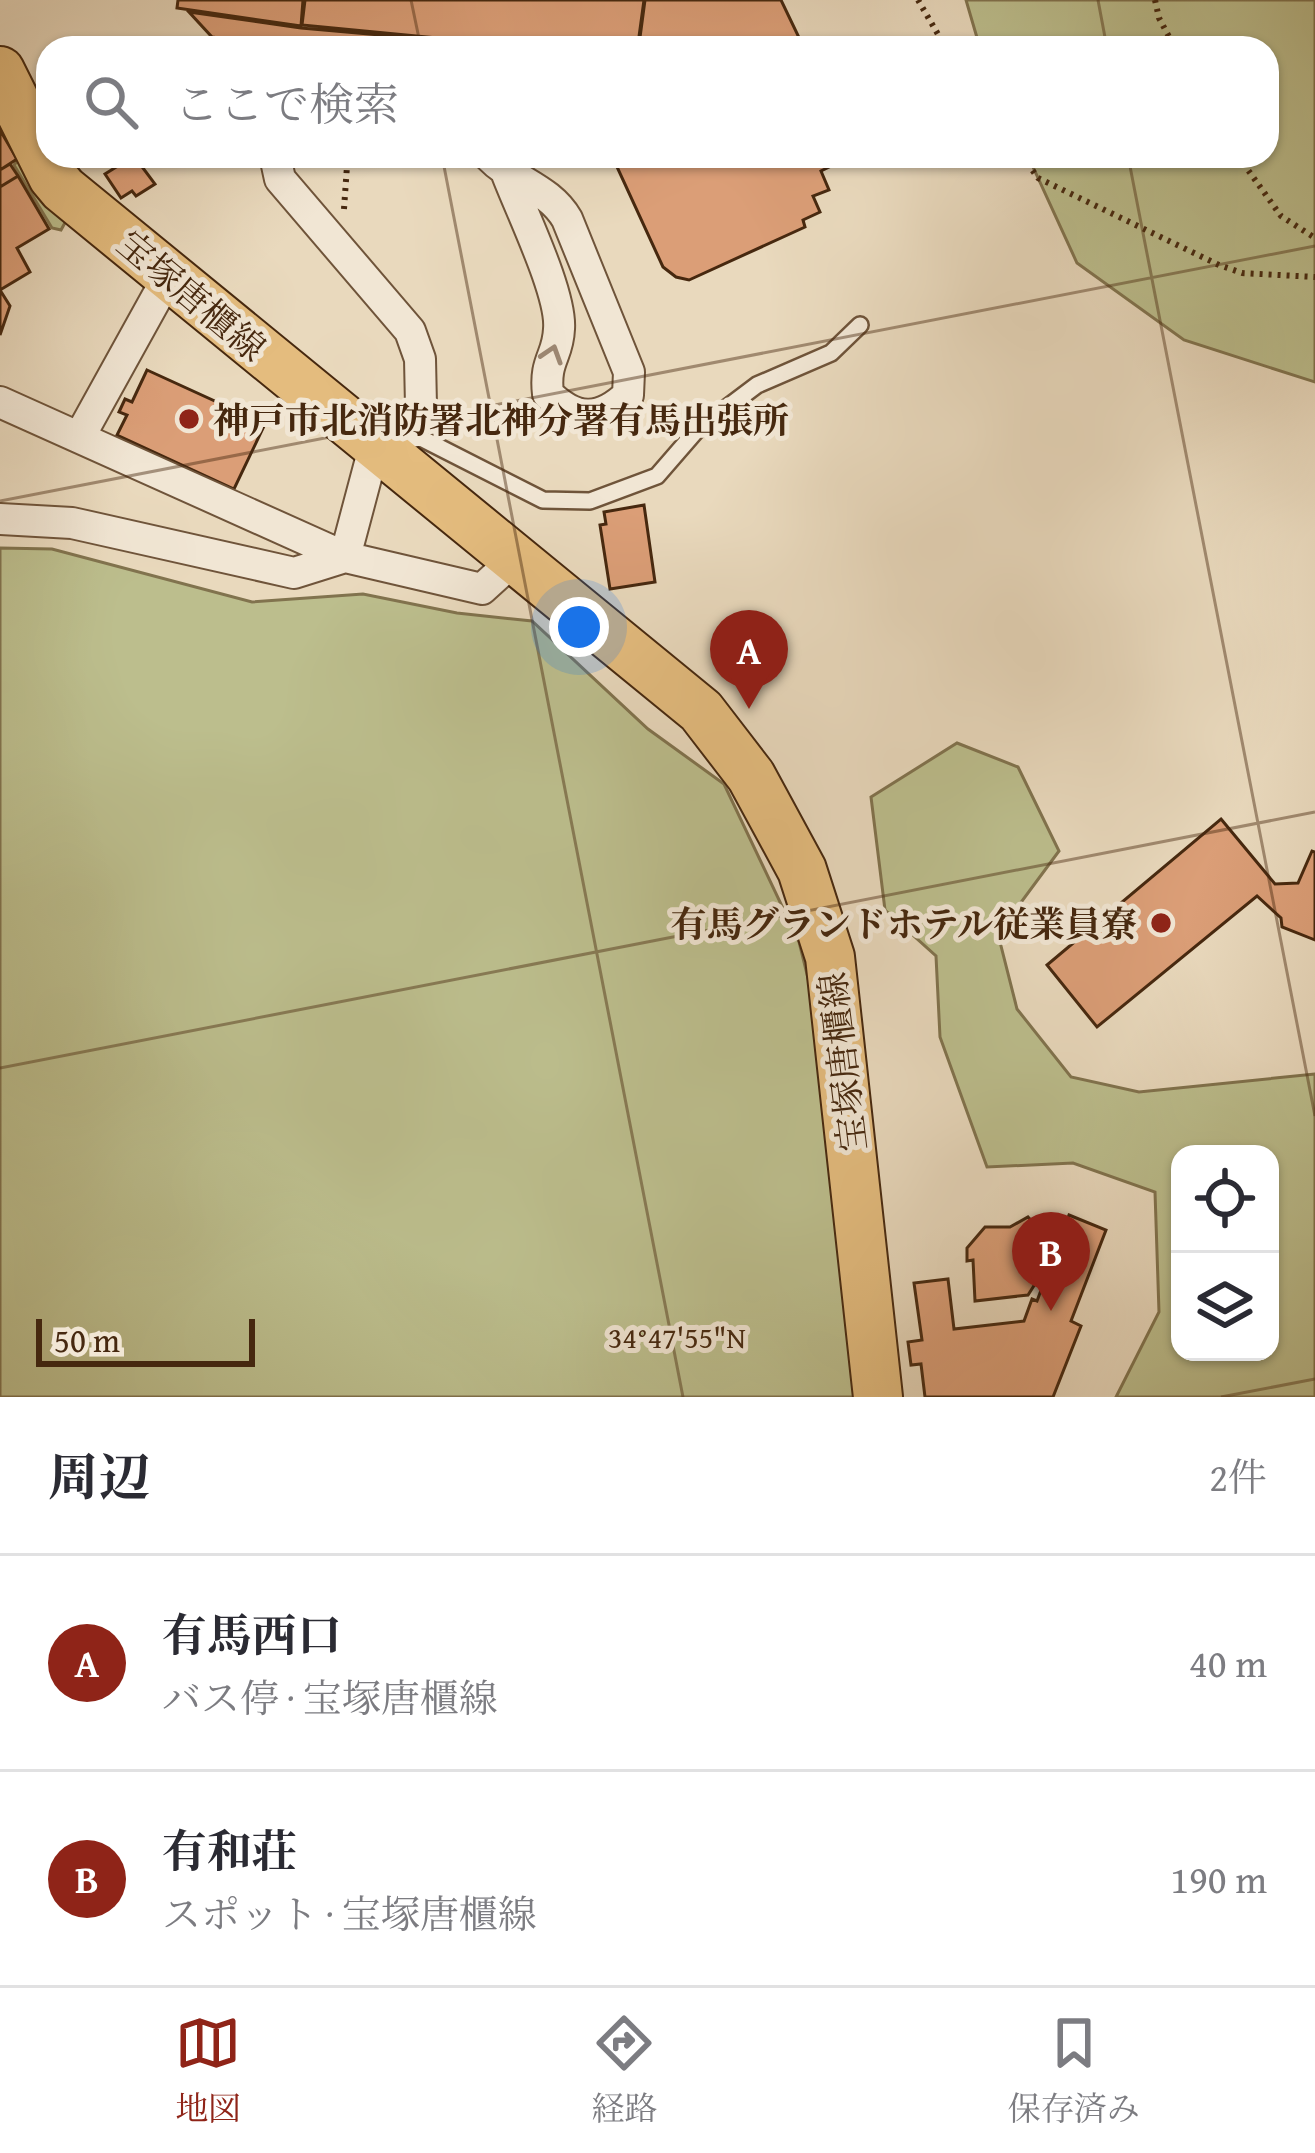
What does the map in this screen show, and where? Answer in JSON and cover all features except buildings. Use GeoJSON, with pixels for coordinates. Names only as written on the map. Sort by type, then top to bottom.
{"type":"FeatureCollection","features":[{"type":"Feature","properties":{"kind":"main road","name":"宝塚唐櫃線"},"geometry":{"type":"LineString","coordinates":[[0,71],[36,142]]}},
{"type":"Feature","properties":{"kind":"main road","name":"宝塚唐櫃線"},"geometry":{"type":"LineString","coordinates":[[49,168],[168,277],[701,711],[751,776],[802,870],[830,957],[878,1397]]}},
{"type":"Feature","properties":{"kind":"street"},"geometry":{"type":"LineString","coordinates":[[277,168],[280,179],[410,331],[420,358],[421,406],[375,444],[344,557]]}},
{"type":"Feature","properties":{"kind":"street"},"geometry":{"type":"LineString","coordinates":[[499,168],[548,278],[560,326],[545,368],[548,394],[565,411],[585,417],[609,412],[628,395],[628,372],[555,200],[503,168]]}},
{"type":"Feature","properties":{"kind":"street"},"geometry":{"type":"LineString","coordinates":[[80,436],[168,277]]}},
{"type":"Feature","properties":{"kind":"street"},"geometry":{"type":"LineString","coordinates":[[0,402],[344,557],[482,589],[516,558]]}},
{"type":"Feature","properties":{"kind":"street"},"geometry":{"type":"LineString","coordinates":[[0,519],[72,523],[294,573],[344,557]]}},
{"type":"Feature","properties":{"kind":"lane"},"geometry":{"type":"LineString","coordinates":[[375,444],[421,438],[543,500],[590,501],[657,476],[696,431],[757,385],[831,352],[860,325]]}},
{"type":"Feature","properties":{"kind":"path"},"geometry":{"type":"LineString","coordinates":[[918,0],[939,36]]}},
{"type":"Feature","properties":{"kind":"path"},"geometry":{"type":"LineString","coordinates":[[1155,0],[1169,36]]}},
{"type":"Feature","properties":{"kind":"path"},"geometry":{"type":"LineString","coordinates":[[341,249],[347,168]]}},
{"type":"Feature","properties":{"kind":"path"},"geometry":{"type":"LineString","coordinates":[[1031,168],[1038,178],[1220,265],[1242,273],[1315,277]]}},
{"type":"Feature","properties":{"kind":"path"},"geometry":{"type":"LineString","coordinates":[[1247,168],[1281,216],[1315,238]]}},
{"type":"Feature","properties":{"kind":"green space"},"geometry":{"type":"Polygon","coordinates":[[[966,0],[1315,0],[1315,382],[1184,340],[1077,263],[1033,168],[1279,168],[1279,36],[976,36],[966,0]]]}},
{"type":"Feature","properties":{"kind":"green space"},"geometry":{"type":"Polygon","coordinates":[[[0,114],[67,219],[61,230],[52,228],[14,165],[19,159],[0,127],[0,114]]]}},
{"type":"Feature","properties":{"kind":"green space"},"geometry":{"type":"Polygon","coordinates":[[[0,548],[52,549],[252,602],[363,594],[457,613],[532,621],[648,729],[724,784],[799,942],[832,1075],[859,1397],[0,1397],[0,548]]]}},
{"type":"Feature","properties":{"kind":"green space"},"geometry":{"type":"Polygon","coordinates":[[[957,743],[1018,767],[1059,851],[1019,905],[1000,942],[1017,1009],[1071,1077],[1139,1092],[1315,1074],[1315,1397],[1116,1397],[1159,1312],[1155,1192],[1073,1163],[987,1167],[940,1037],[936,956],[885,910],[871,797],[957,743]]]}},
{"type":"Feature","properties":{"kind":"place","name":"神戸市北消防署北神分署有馬出張所"},"geometry":{"type":"Point","coordinates":[189,419]}},
{"type":"Feature","properties":{"kind":"place","name":"有馬西口"},"geometry":{"type":"Point","coordinates":[749,709]}},
{"type":"Feature","properties":{"kind":"place","name":"有馬グランドホテル従業員寮"},"geometry":{"type":"Point","coordinates":[1161,923]}},
{"type":"Feature","properties":{"kind":"place","name":"有和荘"},"geometry":{"type":"Point","coordinates":[1051,1311]}}]}
